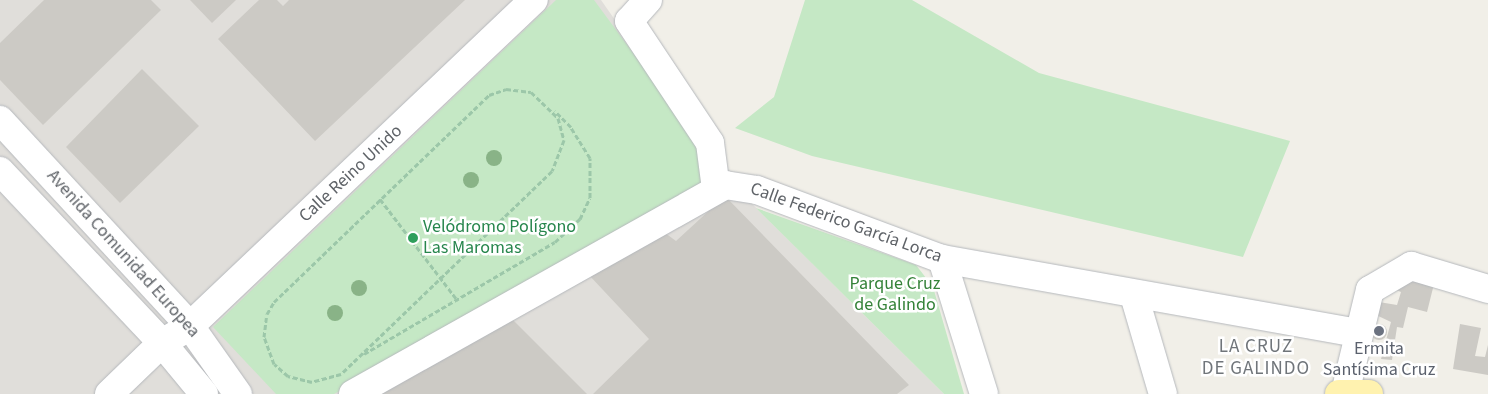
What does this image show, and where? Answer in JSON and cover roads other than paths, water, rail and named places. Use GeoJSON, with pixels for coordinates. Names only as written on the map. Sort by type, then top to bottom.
{"type":"FeatureCollection","features":[{"type":"Feature","properties":{"kind":"street","name":"Calle Reino Unido"},"geometry":{"type":"LineString","coordinates":[[109,394],[162,343],[190,326],[534,0]]}},
{"type":"Feature","properties":{"kind":"street"},"geometry":{"type":"LineString","coordinates":[[648,0],[629,21],[710,143],[716,189]]}},
{"type":"Feature","properties":{"kind":"street","name":"Avenida Comunidad Europea"},"geometry":{"type":"LineString","coordinates":[[0,120],[190,326],[238,394]]}},
{"type":"Feature","properties":{"kind":"street","name":"Avenida Comunidad Europea"},"geometry":{"type":"LineString","coordinates":[[0,171],[162,343],[204,394]]}},
{"type":"Feature","properties":{"kind":"street","name":"Calle Federico García Lorca"},"geometry":{"type":"LineString","coordinates":[[352,394],[476,326],[716,189],[740,184],[942,259],[1358,334]]}},
{"type":"Feature","properties":{"kind":"street"},"geometry":{"type":"LineString","coordinates":[[942,259],[984,394]]}},
{"type":"Feature","properties":{"kind":"street"},"geometry":{"type":"LineString","coordinates":[[1351,394],[1358,334],[1370,290],[1410,266],[1488,288]]}},
{"type":"Feature","properties":{"kind":"street"},"geometry":{"type":"LineString","coordinates":[[1134,295],[1163,394]]}},
{"type":"Feature","properties":{"kind":"place","name":"Velódromo Polígono Las Maromas"},"geometry":{"type":"Point","coordinates":[413,238]}},
{"type":"Feature","properties":{"kind":"place","name":"Ermita Santísima Cruz"},"geometry":{"type":"Point","coordinates":[1379,331]}},
{"type":"Feature","properties":{"kind":"district","name":"LA CRUZ DE GALINDO"},"geometry":{"type":"Point","coordinates":[1256,358]}},
{"type":"Feature","properties":{"kind":"park label","name":"Parque Cruz de Galindo"},"geometry":{"type":"Point","coordinates":[895,295]}}]}
